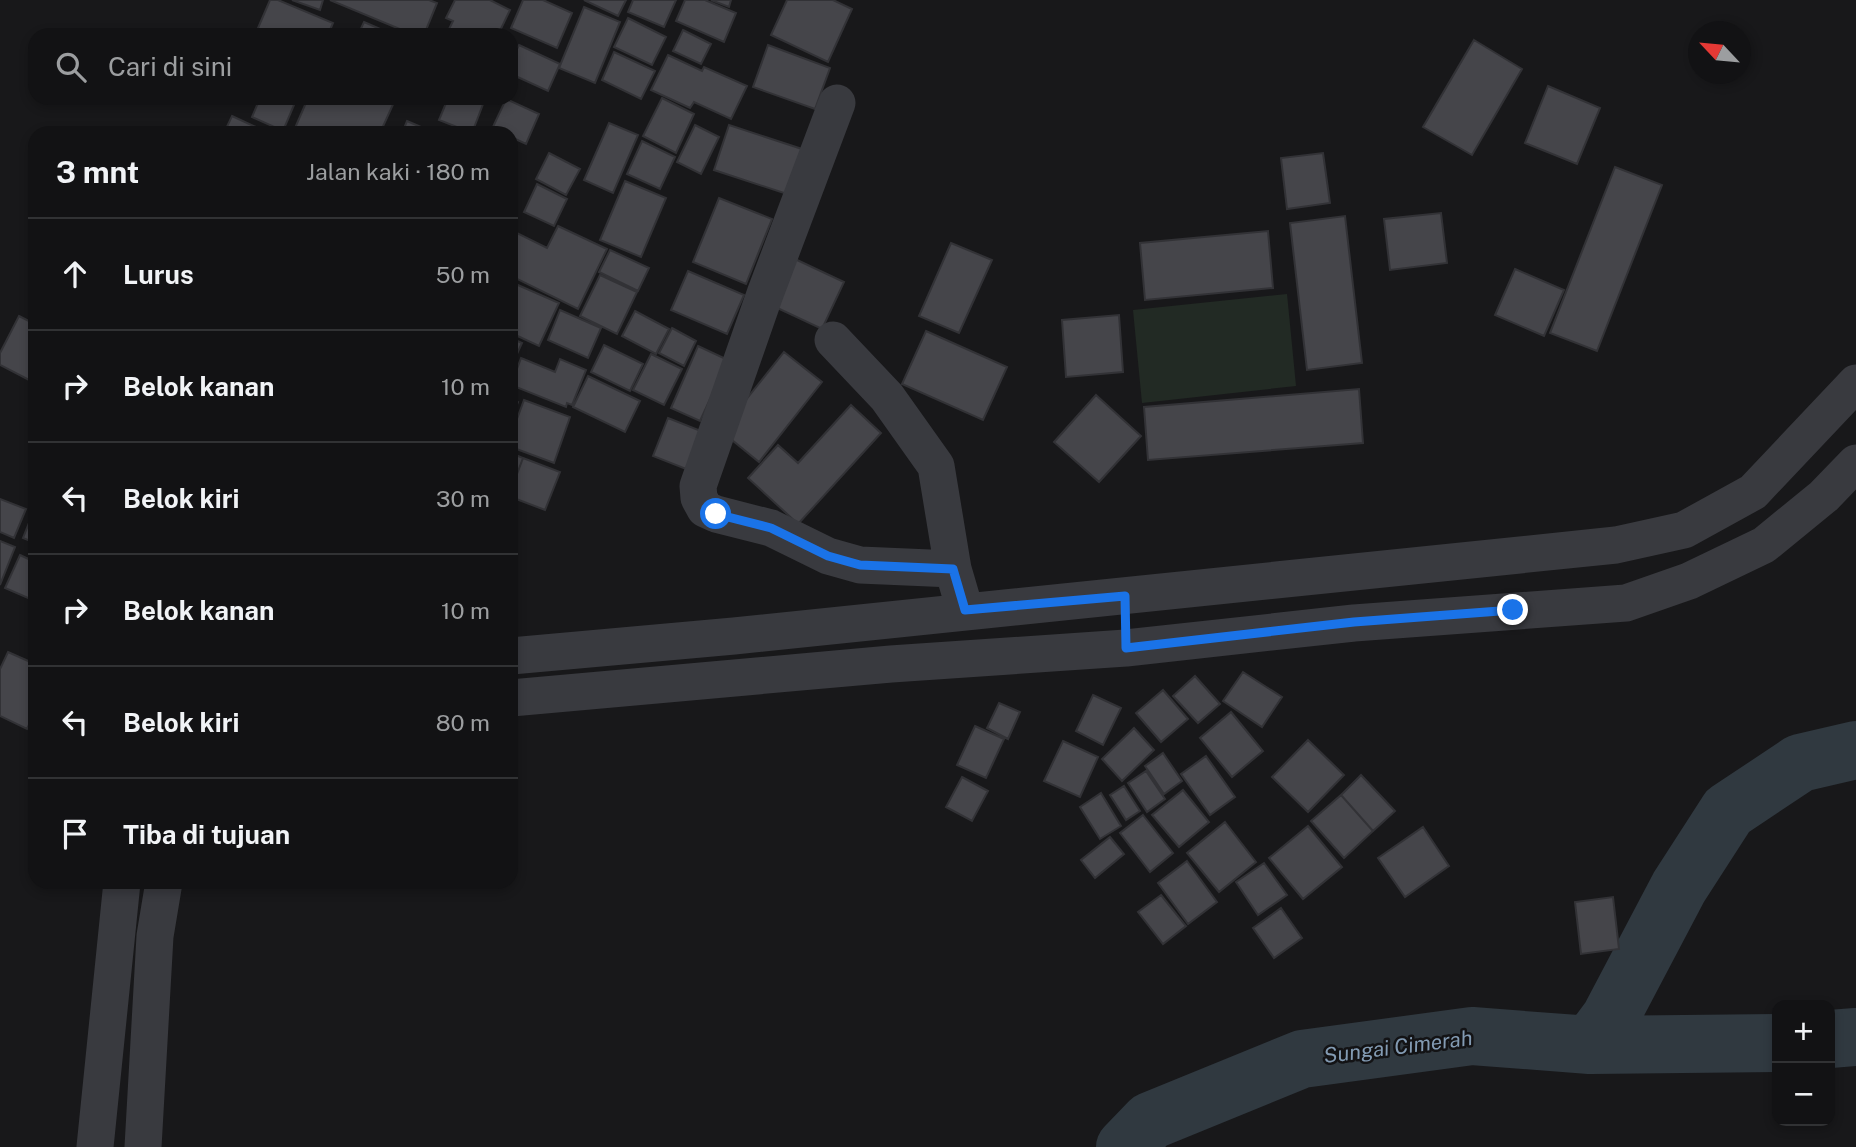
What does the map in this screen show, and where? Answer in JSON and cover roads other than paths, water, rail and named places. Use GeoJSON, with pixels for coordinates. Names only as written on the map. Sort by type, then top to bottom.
{"type":"FeatureCollection","features":[{"type":"Feature","properties":{"kind":"street"},"geometry":{"type":"LineString","coordinates":[[837,103],[698,486],[699,498],[705,509],[716,514],[771,528],[828,556],[860,565],[953,569]]}},
{"type":"Feature","properties":{"kind":"street"},"geometry":{"type":"LineString","coordinates":[[833,340],[887,397],[936,466],[953,569],[965,610]]}},
{"type":"Feature","properties":{"kind":"street"},"geometry":{"type":"LineString","coordinates":[[518,655],[734,636],[965,610],[1616,545],[1684,530],[1753,492],[1856,383]]}},
{"type":"Feature","properties":{"kind":"street"},"geometry":{"type":"LineString","coordinates":[[518,697],[877,665],[1126,648],[1354,622],[1626,603],[1689,581],[1764,545],[1824,496],[1856,463]]}},
{"type":"Feature","properties":{"kind":"street"},"geometry":{"type":"LineString","coordinates":[[1125,596],[1126,648]]}},
{"type":"Feature","properties":{"kind":"street"},"geometry":{"type":"LineString","coordinates":[[573,651],[574,691]]}},
{"type":"Feature","properties":{"kind":"street"},"geometry":{"type":"LineString","coordinates":[[94,1147],[121,889]]}},
{"type":"Feature","properties":{"kind":"street"},"geometry":{"type":"LineString","coordinates":[[143,1147],[155,936],[163,889]]}},
{"type":"Feature","properties":{"kind":"waterway"},"geometry":{"type":"LineString","coordinates":[[1590,1045],[1610,1018],[1679,887],[1728,811],[1800,763],[1856,750]]}},
{"type":"Feature","properties":{"kind":"waterway","name":"Sungai Cimerah"},"geometry":{"type":"LineString","coordinates":[[1125,1147],[1150,1121],[1302,1059],[1472,1036],[1590,1045],[1772,1043]]}},
{"type":"Feature","properties":{"kind":"waterway","name":"Sungai Cimerah"},"geometry":{"type":"LineString","coordinates":[[1835,1039],[1856,1037]]}}]}
